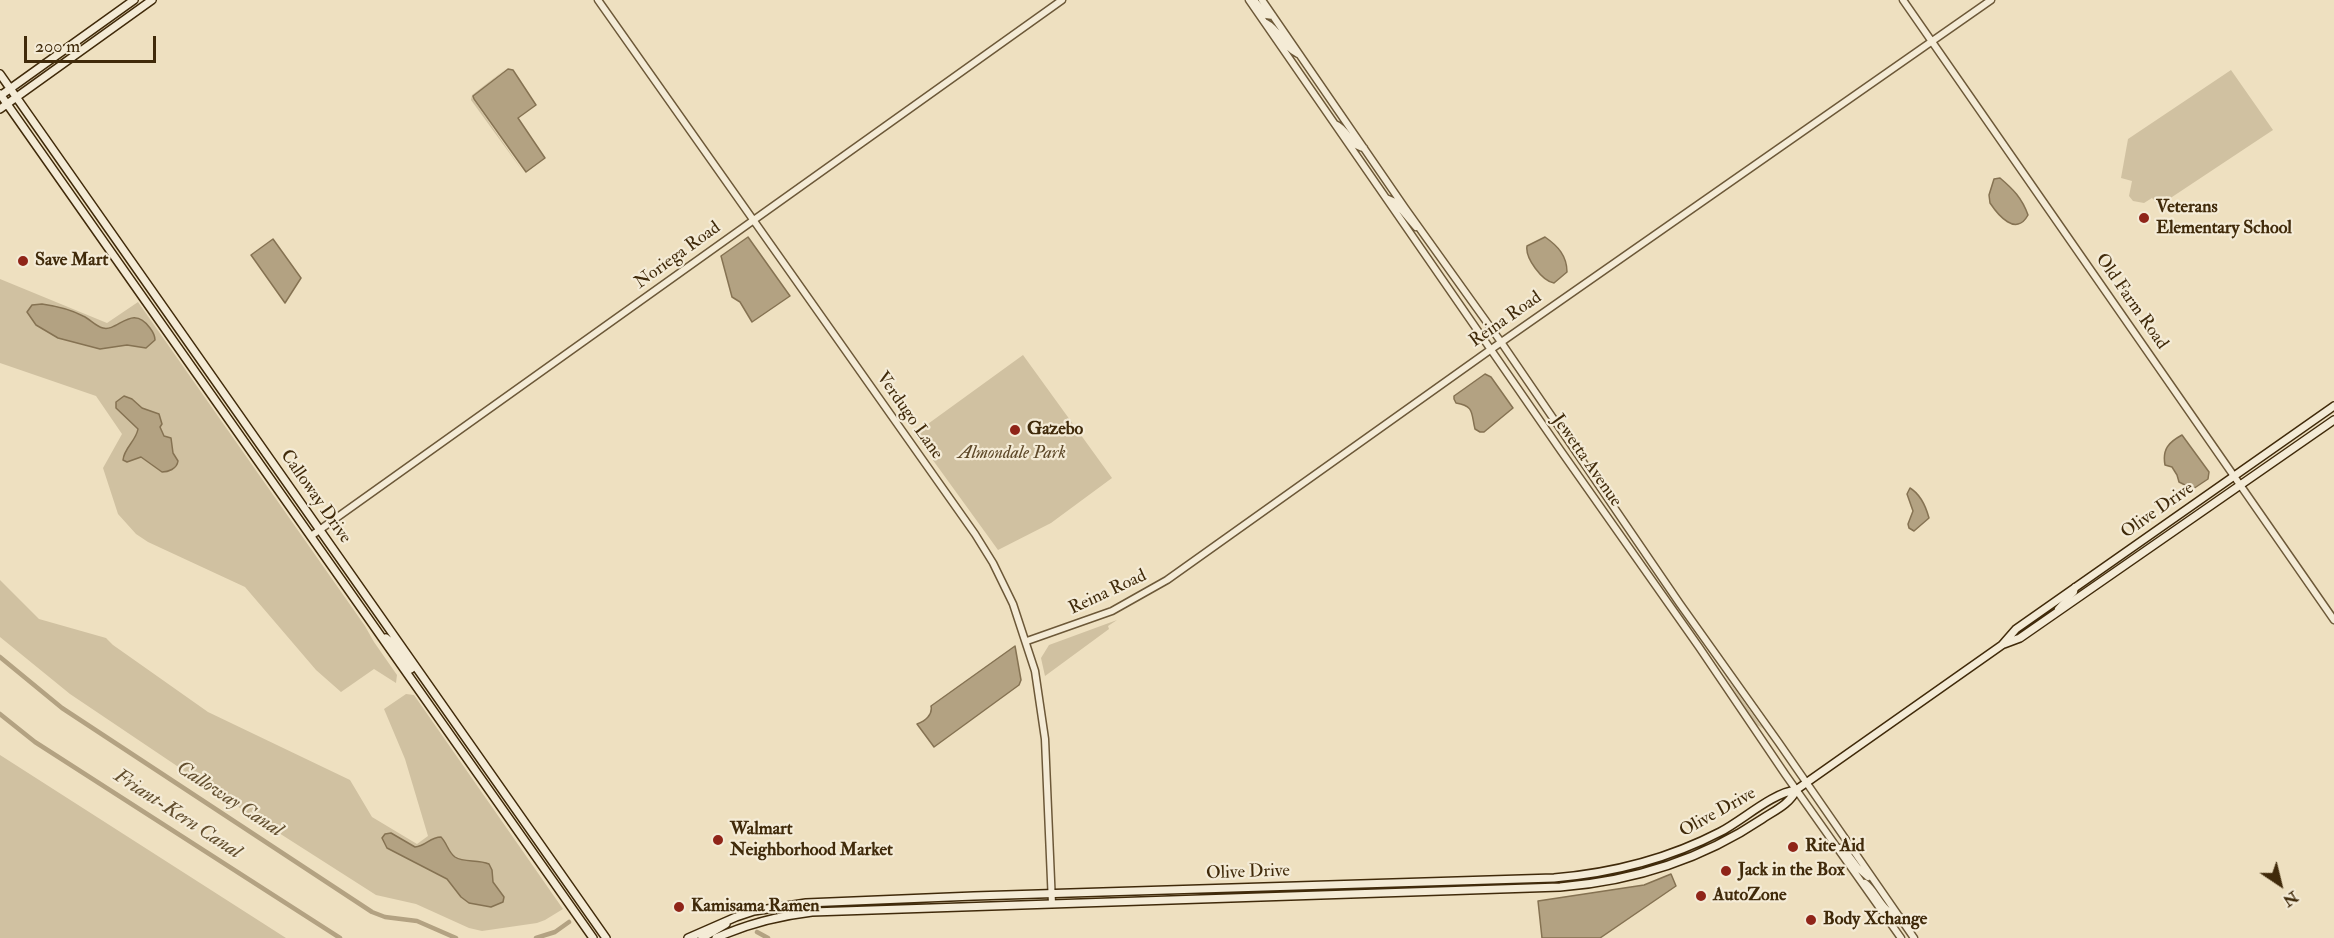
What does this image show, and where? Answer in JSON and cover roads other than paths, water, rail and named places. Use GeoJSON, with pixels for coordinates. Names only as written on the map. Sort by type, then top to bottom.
{"type":"FeatureCollection","features":[{"type":"Feature","properties":{"kind":"main road"},"geometry":{"type":"LineString","coordinates":[[0,109],[152,0]]}},
{"type":"Feature","properties":{"kind":"main road"},"geometry":{"type":"LineString","coordinates":[[89,45],[130,10],[133,1]]}},
{"type":"Feature","properties":{"kind":"main road"},"geometry":{"type":"LineString","coordinates":[[0,95],[133,1]]}},
{"type":"Feature","properties":{"kind":"main road","name":"Calloway Drive"},"geometry":{"type":"LineString","coordinates":[[0,74],[606,938]]}},
{"type":"Feature","properties":{"kind":"main road","name":"Calloway Drive"},"geometry":{"type":"LineString","coordinates":[[0,95],[593,938]]}},
{"type":"Feature","properties":{"kind":"main road","name":"Olive Drive"},"geometry":{"type":"LineString","coordinates":[[716,938],[744,927],[796,914],[1583,885],[1638,875],[1669,866],[1749,828],[1792,799],[1796,790],[2002,645],[2016,629],[2334,406]]}},
{"type":"Feature","properties":{"kind":"main road","name":"Olive Drive"},"geometry":{"type":"LineString","coordinates":[[2002,645],[2020,638],[2047,620],[2334,418]]}},
{"type":"Feature","properties":{"kind":"main road"},"geometry":{"type":"LineString","coordinates":[[2128,564],[2129,556],[2154,532]]}},
{"type":"Feature","properties":{"kind":"main road"},"geometry":{"type":"LineString","coordinates":[[379,633],[393,644],[412,672],[421,675]]}},
{"type":"Feature","properties":{"kind":"main road"},"geometry":{"type":"LineString","coordinates":[[413,680],[422,684],[442,711],[451,718]]}},
{"type":"Feature","properties":{"kind":"main road","name":"Olive Drive"},"geometry":{"type":"LineString","coordinates":[[688,938],[754,911],[806,903],[1574,876],[1620,869],[1686,848],[1738,822],[1785,791],[1796,790]]}},
{"type":"Feature","properties":{"kind":"main road"},"geometry":{"type":"LineString","coordinates":[[1700,853],[1701,848],[1738,822]]}},
{"type":"Feature","properties":{"kind":"main road"},"geometry":{"type":"LineString","coordinates":[[531,848],[539,843]]}},
{"type":"Feature","properties":{"kind":"main road"},"geometry":{"type":"LineString","coordinates":[[1583,885],[1616,875],[1620,869]]}},
{"type":"Feature","properties":{"kind":"main road"},"geometry":{"type":"LineString","coordinates":[[1501,889],[1505,885],[1538,879]]}},
{"type":"Feature","properties":{"kind":"main road"},"geometry":{"type":"LineString","coordinates":[[1463,890],[1495,885],[1501,880]]}},
{"type":"Feature","properties":{"kind":"main road"},"geometry":{"type":"LineString","coordinates":[[1367,893],[1377,888],[1405,883]]}},
{"type":"Feature","properties":{"kind":"main road"},"geometry":{"type":"LineString","coordinates":[[1175,900],[1180,896],[1204,893],[1209,889]]}},
{"type":"Feature","properties":{"kind":"main road"},"geometry":{"type":"LineString","coordinates":[[932,908],[945,903],[967,901],[974,896]]}},
{"type":"Feature","properties":{"kind":"main road"},"geometry":{"type":"LineString","coordinates":[[702,938],[721,928],[729,920]]}},
{"type":"Feature","properties":{"kind":"street","name":"Verdugo Lane"},"geometry":{"type":"LineString","coordinates":[[598,0],[981,543],[1004,585],[1027,641],[1043,716],[1052,904]]}},
{"type":"Feature","properties":{"kind":"street","name":"Noriega Road"},"geometry":{"type":"LineString","coordinates":[[311,536],[1062,0]]}},
{"type":"Feature","properties":{"kind":"street","name":"Jewetta Avenue"},"geometry":{"type":"LineString","coordinates":[[1248,0],[1901,938]]}},
{"type":"Feature","properties":{"kind":"street"},"geometry":{"type":"LineString","coordinates":[[1254,0],[1266,15],[1273,16]]}},
{"type":"Feature","properties":{"kind":"street","name":"Jewetta Avenue"},"geometry":{"type":"LineString","coordinates":[[1262,0],[1914,938]]}},
{"type":"Feature","properties":{"kind":"street","name":"Old Farm Road"},"geometry":{"type":"LineString","coordinates":[[1903,0],[2334,620]]}},
{"type":"Feature","properties":{"kind":"street","name":"Reina Road"},"geometry":{"type":"LineString","coordinates":[[1027,641],[1092,620],[1131,602],[1158,586],[1501,342],[1991,0]]}},
{"type":"Feature","properties":{"kind":"street"},"geometry":{"type":"LineString","coordinates":[[1264,22],[1272,27],[1289,50],[1299,55]]}},
{"type":"Feature","properties":{"kind":"street"},"geometry":{"type":"LineString","coordinates":[[1335,124],[1342,127],[1355,145],[1364,148]]}},
{"type":"Feature","properties":{"kind":"street"},"geometry":{"type":"LineString","coordinates":[[1386,198],[1395,202],[1410,223],[1421,231]]}},
{"type":"Feature","properties":{"kind":"street"},"geometry":{"type":"LineString","coordinates":[[2047,620],[2071,596],[2075,587]]}},
{"type":"Feature","properties":{"kind":"street"},"geometry":{"type":"LineString","coordinates":[[1838,848],[1843,848],[1858,868],[1875,883]]}},
{"type":"Feature","properties":{"kind":"street"},"geometry":{"type":"LineString","coordinates":[[1859,879],[1870,887],[1890,913],[1899,916]]}},
{"type":"Feature","properties":{"kind":"waterway","name":"Calloway Canal"},"geometry":{"type":"LineString","coordinates":[[0,657],[62,708],[372,912],[385,917],[417,921],[456,938]]}},
{"type":"Feature","properties":{"kind":"waterway","name":"Friant-Kern Canal"},"geometry":{"type":"LineString","coordinates":[[0,714],[35,742],[340,938]]}},
{"type":"Feature","properties":{"kind":"waterway","name":"Calloway Canal"},"geometry":{"type":"LineString","coordinates":[[536,938],[555,932],[569,922]]}},
{"type":"Feature","properties":{"kind":"waterway","name":"Calloway Canal"},"geometry":{"type":"LineString","coordinates":[[757,932],[768,938]]}},
{"type":"Feature","properties":{"kind":"place","name":"Veterans Elementary School"},"geometry":{"type":"Point","coordinates":[2144,218]}},
{"type":"Feature","properties":{"kind":"place","name":"Save Mart"},"geometry":{"type":"Point","coordinates":[23,261]}},
{"type":"Feature","properties":{"kind":"place","name":"Gazebo"},"geometry":{"type":"Point","coordinates":[1015,430]}},
{"type":"Feature","properties":{"kind":"place","name":"Walmart Neighborhood Market"},"geometry":{"type":"Point","coordinates":[718,840]}},
{"type":"Feature","properties":{"kind":"place","name":"Rite Aid"},"geometry":{"type":"Point","coordinates":[1793,847]}},
{"type":"Feature","properties":{"kind":"place","name":"Jack in the Box"},"geometry":{"type":"Point","coordinates":[1726,871]}},
{"type":"Feature","properties":{"kind":"place","name":"AutoZone"},"geometry":{"type":"Point","coordinates":[1701,896]}},
{"type":"Feature","properties":{"kind":"place","name":"Kamisama Ramen"},"geometry":{"type":"Point","coordinates":[679,907]}},
{"type":"Feature","properties":{"kind":"place","name":"Body Xchange"},"geometry":{"type":"Point","coordinates":[1811,920]}},
{"type":"Feature","properties":{"kind":"park label","name":"Almondale Park"},"geometry":{"type":"Point","coordinates":[1012,454]}}]}
